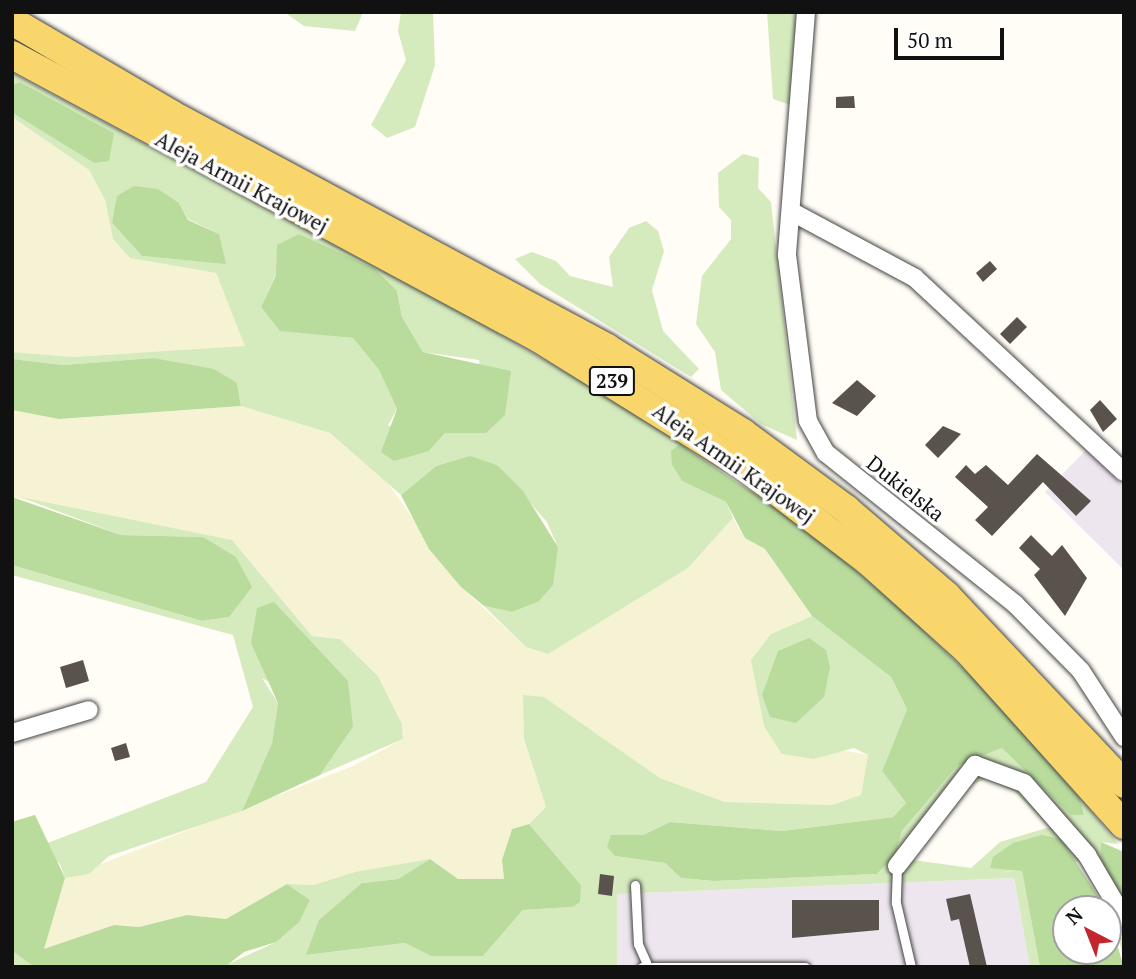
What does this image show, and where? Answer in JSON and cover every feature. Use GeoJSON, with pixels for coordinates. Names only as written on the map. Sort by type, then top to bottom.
{"type":"FeatureCollection","features":[{"type":"Feature","properties":{"kind":"main road","name":"Aleja Armii Krajowej"},"geometry":{"type":"LineString","coordinates":[[12,21],[171,114],[607,348],[806,478],[981,627],[1124,784]]}},
{"type":"Feature","properties":{"kind":"main road","name":"Aleja Armii Krajowej"},"geometry":{"type":"LineString","coordinates":[[12,55],[540,339],[741,464],[868,561],[967,649],[1124,825]]}},
{"type":"Feature","properties":{"kind":"street","name":"Dukielska"},"geometry":{"type":"LineString","coordinates":[[806,12],[794,214],[787,255],[801,386],[808,421],[825,453],[1015,604],[1081,671],[1124,737]]}},
{"type":"Feature","properties":{"kind":"street"},"geometry":{"type":"LineString","coordinates":[[794,214],[915,278],[1123,470]]}},
{"type":"Feature","properties":{"kind":"street"},"geometry":{"type":"LineString","coordinates":[[806,478],[825,453]]}},
{"type":"Feature","properties":{"kind":"street"},"geometry":{"type":"LineString","coordinates":[[12,733],[89,710]]}},
{"type":"Feature","properties":{"kind":"street"},"geometry":{"type":"LineString","coordinates":[[897,866],[975,765],[1024,783],[1087,855],[1124,918]]}},
{"type":"Feature","properties":{"kind":"lane"},"geometry":{"type":"LineString","coordinates":[[897,866],[896,903],[911,967]]}},
{"type":"Feature","properties":{"kind":"lane"},"geometry":{"type":"LineString","coordinates":[[635,885],[638,944],[644,965],[805,967]]}},
{"type":"Feature","properties":{"kind":"shaded area"},"geometry":{"type":"Polygon","coordinates":[[[12,117],[89,170],[105,200],[113,239],[130,258],[216,273],[246,347],[73,357],[12,352],[12,117]]]}},
{"type":"Feature","properties":{"kind":"shaded area"},"geometry":{"type":"Polygon","coordinates":[[[241,406],[330,433],[387,482],[461,587],[526,647],[688,568],[733,518],[745,538],[765,549],[812,616],[771,634],[814,759],[836,749],[868,755],[861,795],[833,805],[725,802],[660,778],[544,697],[524,739],[546,807],[529,824],[512,829],[502,860],[504,879],[458,879],[430,859],[314,885],[287,884],[226,919],[187,915],[139,927],[114,925],[43,950],[65,878],[353,766],[403,739],[402,724],[378,676],[340,639],[312,636],[232,540],[12,497],[12,410],[59,419],[241,406]]]}},
{"type":"Feature","properties":{"kind":"shaded area"},"geometry":{"type":"Polygon","coordinates":[[[1086,450],[1124,487],[1124,570],[1045,492],[1086,450]]]}},
{"type":"Feature","properties":{"kind":"shaded area"},"geometry":{"type":"Polygon","coordinates":[[[1014,878],[1030,967],[617,967],[616,894],[1014,878]]]}},
{"type":"Feature","properties":{"kind":"green space"},"geometry":{"type":"Polygon","coordinates":[[[284,12],[363,12],[355,31],[304,26],[284,12]]]}},
{"type":"Feature","properties":{"kind":"green space"},"geometry":{"type":"Polygon","coordinates":[[[401,12],[433,12],[435,65],[415,127],[387,138],[371,125],[406,60],[398,31],[401,12]]]}},
{"type":"Feature","properties":{"kind":"green space"},"geometry":{"type":"Polygon","coordinates":[[[767,12],[794,12],[798,41],[790,105],[773,99],[767,12]]]}},
{"type":"Feature","properties":{"kind":"green space"},"geometry":{"type":"Polygon","coordinates":[[[12,73],[482,324],[679,438],[689,447],[672,465],[682,481],[726,502],[733,518],[688,568],[548,654],[526,647],[484,606],[512,612],[558,547],[547,522],[497,465],[470,457],[436,466],[401,495],[330,433],[241,406],[237,383],[153,358],[63,365],[12,359],[12,352],[73,357],[245,346],[216,273],[130,258],[113,239],[105,200],[89,170],[12,117],[12,110],[94,163],[114,133],[20,82],[12,85],[12,73]],[[179,203],[112,223],[142,256],[195,261],[219,234],[188,219],[179,203]],[[276,274],[261,307],[280,330],[353,338],[379,370],[397,409],[388,425],[429,451],[445,433],[486,433],[479,360],[423,352],[402,317],[397,291],[276,274]]]}},
{"type":"Feature","properties":{"kind":"green space"},"geometry":{"type":"Polygon","coordinates":[[[20,82],[114,133],[109,161],[94,163],[13,113],[12,85],[20,82]]]}},
{"type":"Feature","properties":{"kind":"green space"},"geometry":{"type":"Polygon","coordinates":[[[743,154],[759,158],[758,188],[771,202],[797,440],[761,424],[721,390],[715,352],[696,324],[702,276],[731,239],[731,220],[719,207],[718,173],[743,154]]]}},
{"type":"Feature","properties":{"kind":"green space"},"geometry":{"type":"Polygon","coordinates":[[[134,186],[158,189],[179,203],[188,220],[219,234],[226,264],[142,256],[112,223],[117,196],[134,186]]]}},
{"type":"Feature","properties":{"kind":"green space"},"geometry":{"type":"Polygon","coordinates":[[[646,221],[658,231],[664,251],[652,290],[663,331],[699,369],[691,377],[540,284],[515,259],[532,252],[556,261],[570,276],[613,287],[609,257],[629,228],[646,221]]]}},
{"type":"Feature","properties":{"kind":"green space"},"geometry":{"type":"Polygon","coordinates":[[[299,234],[375,269],[397,291],[402,317],[423,352],[511,371],[505,415],[486,433],[445,433],[429,451],[394,461],[381,452],[397,409],[379,370],[353,338],[280,331],[261,307],[276,275],[277,245],[299,234]]]}},
{"type":"Feature","properties":{"kind":"green space"},"geometry":{"type":"Polygon","coordinates":[[[153,358],[214,369],[237,383],[241,406],[59,419],[12,410],[12,359],[63,365],[153,358]]]}},
{"type":"Feature","properties":{"kind":"green space"},"geometry":{"type":"Polygon","coordinates":[[[680,444],[807,529],[902,610],[994,698],[1080,798],[1084,815],[1071,815],[1002,748],[957,766],[902,831],[895,856],[877,874],[714,881],[681,878],[665,863],[615,856],[607,847],[611,835],[643,835],[670,822],[782,831],[893,817],[906,803],[882,771],[907,709],[891,677],[812,616],[765,549],[745,538],[726,502],[682,481],[672,465],[671,451],[680,444]]]}},
{"type":"Feature","properties":{"kind":"green space"},"geometry":{"type":"Polygon","coordinates":[[[470,456],[497,465],[523,491],[558,547],[553,585],[539,601],[512,612],[484,606],[461,587],[429,549],[401,495],[436,466],[470,456]]]}},
{"type":"Feature","properties":{"kind":"green space"},"geometry":{"type":"Polygon","coordinates":[[[12,497],[121,535],[203,537],[236,557],[252,587],[229,617],[202,621],[12,565],[12,497]]]}},
{"type":"Feature","properties":{"kind":"green space"},"geometry":{"type":"Polygon","coordinates":[[[20,497],[232,540],[312,636],[340,639],[378,676],[402,724],[403,739],[320,775],[353,727],[262,678],[278,703],[272,743],[242,811],[109,856],[89,874],[65,878],[60,864],[12,822],[35,815],[45,844],[206,782],[253,707],[233,635],[12,575],[12,565],[202,621],[229,617],[203,537],[121,535],[20,497]]]}},
{"type":"Feature","properties":{"kind":"green space"},"geometry":{"type":"Polygon","coordinates":[[[274,602],[348,681],[353,727],[320,775],[242,811],[272,743],[278,703],[251,643],[257,608],[274,602]]]}},
{"type":"Feature","properties":{"kind":"green space"},"geometry":{"type":"Polygon","coordinates":[[[812,616],[891,677],[907,709],[882,771],[906,803],[893,817],[782,831],[670,822],[643,835],[611,836],[615,856],[665,863],[681,878],[714,881],[877,874],[895,856],[902,831],[957,766],[1002,748],[1084,814],[1080,798],[1118,844],[1101,842],[1100,858],[1121,895],[1100,895],[1080,861],[1001,872],[1022,870],[1040,967],[1030,967],[1014,878],[617,894],[617,967],[222,967],[276,942],[310,900],[287,884],[314,885],[355,872],[430,859],[398,879],[362,883],[307,955],[405,943],[431,956],[483,956],[523,910],[572,907],[581,885],[529,824],[546,807],[524,739],[523,695],[544,697],[660,778],[725,802],[832,805],[861,795],[868,755],[854,748],[814,759],[782,754],[764,726],[751,660],[771,634],[812,616]],[[986,779],[971,785],[913,860],[971,868],[1000,842],[1050,827],[1014,791],[986,779]]]}},
{"type":"Feature","properties":{"kind":"green space"},"geometry":{"type":"Polygon","coordinates":[[[809,638],[826,650],[830,667],[824,697],[796,723],[770,717],[762,695],[778,651],[809,638]]]}},
{"type":"Feature","properties":{"kind":"green space"},"geometry":{"type":"Polygon","coordinates":[[[35,815],[65,878],[44,949],[114,925],[139,927],[187,915],[226,919],[287,884],[310,900],[299,922],[276,942],[244,952],[226,966],[35,967],[12,951],[12,822],[35,815]]]}},
{"type":"Feature","properties":{"kind":"green space"},"geometry":{"type":"Polygon","coordinates":[[[529,824],[581,885],[580,902],[572,907],[523,910],[483,956],[431,956],[405,943],[306,955],[319,920],[362,883],[398,879],[430,859],[458,879],[504,879],[502,860],[512,829],[529,824]]]}},
{"type":"Feature","properties":{"kind":"green space"},"geometry":{"type":"Polygon","coordinates":[[[1042,835],[1061,839],[1097,895],[1052,895],[1052,965],[1122,965],[1122,960],[1124,967],[1040,967],[1022,871],[990,868],[993,857],[1013,843],[1042,835]]]}},
{"type":"Feature","properties":{"kind":"green space"},"geometry":{"type":"Polygon","coordinates":[[[1101,842],[1124,852],[1124,900],[1122,895],[1100,858],[1101,842]]]}},
{"type":"Feature","properties":{"kind":"green space"},"geometry":{"type":"Polygon","coordinates":[[[1122,896],[1124,900],[1124,956],[1122,950],[1122,896]]]}},
{"type":"Feature","properties":{"kind":"green space"},"geometry":{"type":"Polygon","coordinates":[[[12,951],[31,959],[35,967],[12,967],[12,951]]]}},
{"type":"Feature","properties":{"kind":"building"},"geometry":{"type":"Polygon","coordinates":[[[854,96],[855,108],[836,108],[836,97],[854,96]]]}},
{"type":"Feature","properties":{"kind":"building"},"geometry":{"type":"Polygon","coordinates":[[[990,261],[997,269],[983,282],[976,273],[990,261]]]}},
{"type":"Feature","properties":{"kind":"building"},"geometry":{"type":"Polygon","coordinates":[[[1017,317],[1027,327],[1010,344],[1000,334],[1017,317]]]}},
{"type":"Feature","properties":{"kind":"building"},"geometry":{"type":"Polygon","coordinates":[[[857,380],[876,396],[857,416],[832,403],[857,380]]]}},
{"type":"Feature","properties":{"kind":"building"},"geometry":{"type":"Polygon","coordinates":[[[1100,400],[1117,419],[1103,432],[1090,410],[1100,400]]]}},
{"type":"Feature","properties":{"kind":"building"},"geometry":{"type":"Polygon","coordinates":[[[943,426],[961,434],[938,458],[925,445],[943,426]]]}},
{"type":"Feature","properties":{"kind":"building"},"geometry":{"type":"Polygon","coordinates":[[[1037,454],[1091,501],[1076,516],[1043,482],[992,536],[975,520],[988,507],[955,477],[966,465],[975,474],[986,465],[1008,485],[1037,454]]]}},
{"type":"Feature","properties":{"kind":"building"},"geometry":{"type":"Polygon","coordinates":[[[1031,535],[1052,556],[1062,545],[1087,578],[1065,616],[1034,575],[1040,569],[1019,548],[1031,535]]]}},
{"type":"Feature","properties":{"kind":"building"},"geometry":{"type":"Polygon","coordinates":[[[83,660],[89,681],[66,688],[60,667],[83,660]]]}},
{"type":"Feature","properties":{"kind":"building"},"geometry":{"type":"Polygon","coordinates":[[[126,743],[130,757],[115,761],[111,748],[126,743]]]}},
{"type":"Feature","properties":{"kind":"building"},"geometry":{"type":"Polygon","coordinates":[[[600,874],[614,876],[612,896],[598,894],[600,874]]]}},
{"type":"Feature","properties":{"kind":"building"},"geometry":{"type":"Polygon","coordinates":[[[970,894],[987,967],[970,967],[959,919],[951,921],[946,899],[970,894]]]}},
{"type":"Feature","properties":{"kind":"building"},"geometry":{"type":"Polygon","coordinates":[[[792,900],[879,900],[879,930],[792,938],[792,900]]]}}]}
